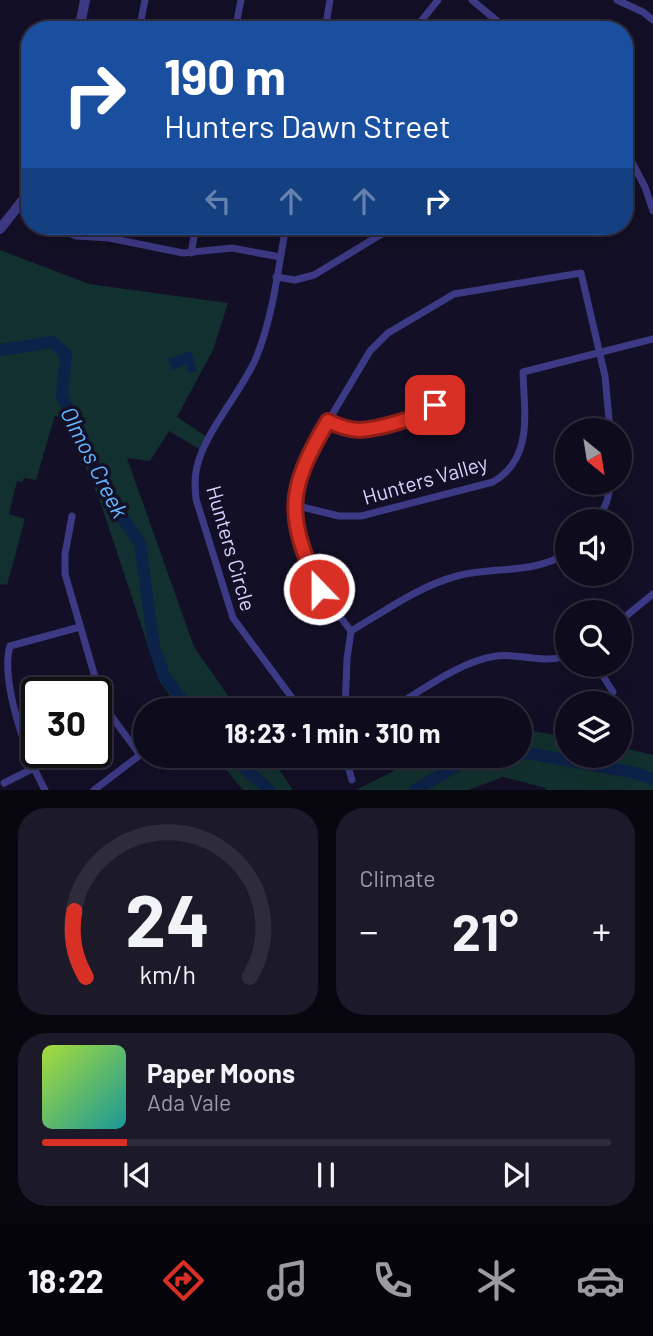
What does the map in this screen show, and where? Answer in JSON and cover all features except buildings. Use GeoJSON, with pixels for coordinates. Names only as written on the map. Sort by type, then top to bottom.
{"type":"FeatureCollection","features":[{"type":"Feature","properties":{"kind":"street"},"geometry":{"type":"LineString","coordinates":[[81,21],[85,0]]}},
{"type":"Feature","properties":{"kind":"street"},"geometry":{"type":"LineString","coordinates":[[141,21],[145,0]]}},
{"type":"Feature","properties":{"kind":"street"},"geometry":{"type":"LineString","coordinates":[[237,21],[241,0]]}},
{"type":"Feature","properties":{"kind":"street"},"geometry":{"type":"LineString","coordinates":[[326,21],[330,0]]}},
{"type":"Feature","properties":{"kind":"street"},"geometry":{"type":"LineString","coordinates":[[421,21],[438,0]]}},
{"type":"Feature","properties":{"kind":"street"},"geometry":{"type":"LineString","coordinates":[[472,0],[497,21]]}},
{"type":"Feature","properties":{"kind":"street"},"geometry":{"type":"LineString","coordinates":[[617,0],[643,12],[653,20]]}},
{"type":"Feature","properties":{"kind":"street"},"geometry":{"type":"LineString","coordinates":[[633,164],[653,211]]}},
{"type":"Feature","properties":{"kind":"street"},"geometry":{"type":"LineString","coordinates":[[0,229],[20,204]]}},
{"type":"Feature","properties":{"kind":"street"},"geometry":{"type":"LineString","coordinates":[[191,253],[194,235]]}},
{"type":"Feature","properties":{"kind":"street","name":"Hunters Circle"},"geometry":{"type":"LineString","coordinates":[[284,235],[256,357],[238,393],[203,449],[194,482],[200,513],[233,618],[292,698]]}},
{"type":"Feature","properties":{"kind":"street"},"geometry":{"type":"LineString","coordinates":[[276,277],[296,280],[314,275],[379,235]]}},
{"type":"Feature","properties":{"kind":"street"},"geometry":{"type":"LineString","coordinates":[[76,236],[191,253],[225,247],[280,257]]}},
{"type":"Feature","properties":{"kind":"street"},"geometry":{"type":"LineString","coordinates":[[345,698],[351,631],[319,589],[296,523],[294,505],[306,460],[378,341],[448,297],[471,290],[581,273],[601,353],[609,418]]}},
{"type":"Feature","properties":{"kind":"street"},"geometry":{"type":"LineString","coordinates":[[601,353],[653,339]]}},
{"type":"Feature","properties":{"kind":"street","name":"Hunters Valley"},"geometry":{"type":"LineString","coordinates":[[294,505],[339,516],[361,516],[493,481],[508,471],[522,450],[525,432],[523,372],[601,353]]}},
{"type":"Feature","properties":{"kind":"street"},"geometry":{"type":"LineString","coordinates":[[328,421],[349,429],[362,430],[421,415],[435,405]]}},
{"type":"Feature","properties":{"kind":"street"},"geometry":{"type":"LineString","coordinates":[[72,516],[64,564],[80,627],[102,701],[140,755],[94,790]]}},
{"type":"Feature","properties":{"kind":"street"},"geometry":{"type":"LineString","coordinates":[[351,631],[442,581],[474,572],[530,569],[555,560]]}},
{"type":"Feature","properties":{"kind":"street"},"geometry":{"type":"LineString","coordinates":[[632,611],[653,594]]}},
{"type":"Feature","properties":{"kind":"street"},"geometry":{"type":"LineString","coordinates":[[21,726],[6,678],[10,646],[80,627]]}},
{"type":"Feature","properties":{"kind":"street"},"geometry":{"type":"LineString","coordinates":[[410,698],[475,661],[498,656],[555,659]]}},
{"type":"Feature","properties":{"kind":"street"},"geometry":{"type":"LineString","coordinates":[[4,783],[34,768],[46,790]]}},
{"type":"Feature","properties":{"kind":"street"},"geometry":{"type":"LineString","coordinates":[[348,768],[352,780]]}},
{"type":"Feature","properties":{"kind":"green space"},"geometry":{"type":"Polygon","coordinates":[[[0,250],[89,284],[228,303],[213,350],[177,417],[207,437],[199,449],[169,431],[150,461],[127,458],[194,647],[230,698],[171,698],[160,682],[100,501],[68,425],[55,415],[36,480],[24,478],[22,482],[17,481],[9,514],[25,519],[7,585],[0,584],[0,250]]]}},
{"type":"Feature","properties":{"kind":"green space"},"geometry":{"type":"Polygon","coordinates":[[[532,731],[555,735],[555,768],[632,768],[632,750],[653,755],[653,790],[546,790],[503,777],[468,790],[356,790],[399,768],[532,768],[532,731]]]}},
{"type":"Feature","properties":{"kind":"green space"},"geometry":{"type":"Polygon","coordinates":[[[225,768],[278,768],[293,790],[243,790],[225,768]]]}},
{"type":"Feature","properties":{"kind":"water"},"geometry":{"type":"Polygon","coordinates":[[[191,351],[197,371],[189,373],[186,365],[172,370],[168,359],[191,351]]]}},
{"type":"Feature","properties":{"kind":"waterway","name":"Olmos Creek"},"geometry":{"type":"LineString","coordinates":[[0,350],[52,342],[66,354],[62,396],[109,499],[140,543],[154,646],[164,676],[181,698]]}},
{"type":"Feature","properties":{"kind":"waterway","name":"Olmos Creek"},"geometry":{"type":"LineString","coordinates":[[532,754],[636,773],[653,779]]}},
{"type":"Feature","properties":{"kind":"waterway","name":"Olmos Creek"},"geometry":{"type":"LineString","coordinates":[[244,768],[269,790]]}},
{"type":"Feature","properties":{"kind":"waterway","name":"Olmos Creek"},"geometry":{"type":"LineString","coordinates":[[415,790],[453,768]]}},
{"type":"Feature","properties":{"kind":"route"},"geometry":{"type":"LineString","coordinates":[[319,589],[296,523],[294,505],[306,460],[328,421],[341,427],[362,430],[421,415],[435,405]]}}]}
